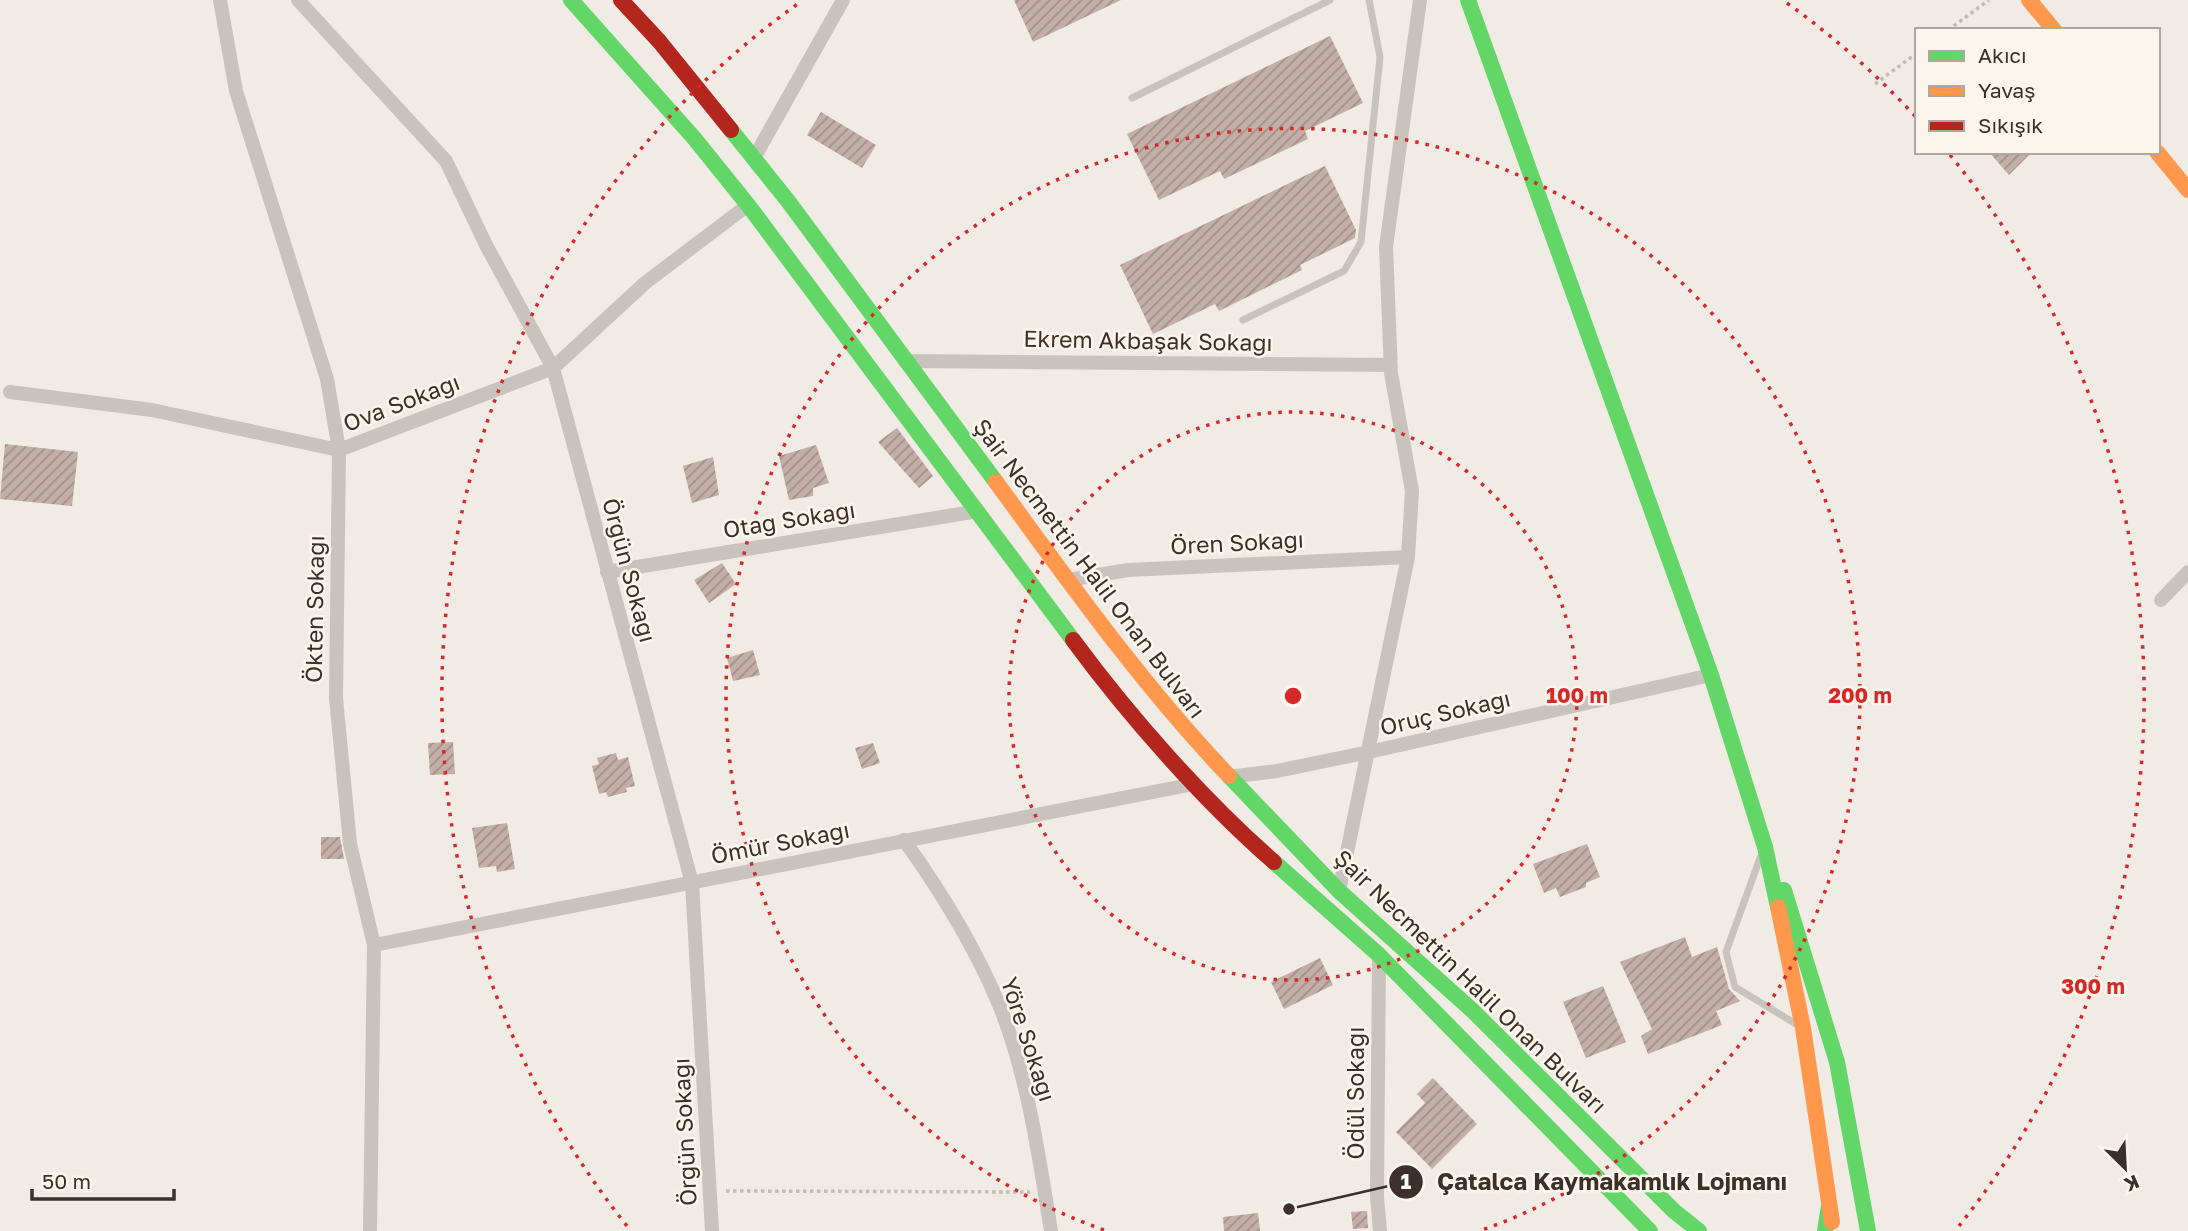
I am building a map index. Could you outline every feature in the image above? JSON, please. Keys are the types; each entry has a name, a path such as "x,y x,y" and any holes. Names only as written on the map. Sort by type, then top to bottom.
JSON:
{"main road":[{"name":"Şair Necmettin Halil Onan Bulvarı","path":"571,0 694,138 748,205 1109,689 1246,838 1379,955 1650,1231"},
{"name":"Şair Necmettin Halil Onan Bulvarı","path":"621,0 659,41 754,158 1132,667 1228,777 1339,891 1473,1011 1674,1211 1699,1231"},
{"path":"1468,0 1711,675 1765,847 1803,1028 1833,1231"},
{"path":"2029,0 2052,28"},
{"path":"2159,154 2188,190"},
{"path":"1765,847 1779,875 1837,1062 1868,1231"},
{"path":"1825,1231 1829,1206"}],"street":[{"name":"Ökten Sokağı","path":"220,0 236,91 327,379 339,450 336,698 350,845 374,945 370,1231"},
{"name":"Örgün Sokağı","path":"298,0 446,161 486,245 553,369 692,883 712,1231"},
{"path":"754,158 843,0"},
{"path":"1339,891 1408,557 1412,491 1390,365 1386,247 1420,0"},
{"name":"Ova Sokağı","path":"10,392 152,410 339,450 553,369 645,283 748,205"},
{"name":"Ekrem Akbaşak Sokağı","path":"905,361 1390,365"},
{"name":"Otağ Sokağı","path":"607,572 978,511"},
{"name":"Ören Sokağı","path":"1068,580 1128,570 1408,557"},
{"path":"2161,600 2188,572"},
{"name":"Oruç Sokağı","path":"1228,777 1277,771 1369,752 1711,675"},
{"name":"Ömür Sokağı","path":"374,945 1194,784"},
{"name":"Yöre Sokağı","path":"904,840 942,894 974,950 1001,1009 1032,1126 1051,1231"},
{"name":"Ödül Sokağı","path":"1379,955 1377,1196 1380,1231"}],"lane":[{"path":"1132,98 1330,0"},
{"path":"1243,320 1344,271 1361,242 1380,57 1369,0"},
{"path":"1765,847 1741,903 1726,952 1735,986 1803,1028"}],"path":[{"path":"1951,28 1989,0"},
{"path":"1875,84 1915,54"},
{"path":"710,1191 1044,1192"}],"building":[{"path":"1014,0 1121,0 1033,42"},
{"path":"1330,36 1363,103 1305,131 1308,139 1224,179 1220,171 1159,200 1127,134"},
{"path":"821,112 876,145 862,168 807,135"},
{"path":"1991,154 2030,154 2009,175"},
{"path":"1325,166 1356,230 1355,238 1300,265 1302,270 1219,311 1215,304 1153,334 1120,265"},
{"path":"897,428 933,476 919,488 878,442"},
{"path":"5,444 78,452 72,506 0,499"},
{"path":"816,445 829,483 813,488 813,496 789,500 779,456"},
{"path":"713,457 719,495 692,503 683,466"},
{"path":"722,563 736,584 709,603 694,580"},
{"path":"753,650 760,675 733,681 727,658"},
{"path":"453,742 455,774 430,775 428,743"},
{"path":"873,743 880,763 862,769 855,748"},
{"path":"616,753 618,760 628,757 635,786 626,788 627,792 608,797 606,792 599,794 592,766 599,764 597,758"},
{"path":"507,823 515,869 497,872 496,866 479,868 472,828"},
{"path":"321,837 340,837 344,859 321,859"},
{"path":"1587,844 1600,877 1586,883 1586,887 1560,897 1556,888 1544,893 1533,864"},
{"path":"1685,937 1692,957 1717,947 1729,989 1740,1001 1716,1011 1722,1025 1648,1054 1641,1036 1652,1029 1620,962"},
{"path":"1320,958 1333,985 1284,1009 1271,982"},
{"path":"1603,986 1626,1042 1586,1058 1563,1002"},
{"path":"1433,1078 1477,1124 1432,1169 1396,1132 1425,1103 1417,1094"},
{"path":"1367,1211 1368,1228 1353,1229 1351,1212"},
{"path":"1258,1213 1260,1231 1224,1231 1223,1217"}],"traffic: fast":[{"path":"571,0 694,138 748,205 1073,640"},
{"path":"1468,0 1711,675 1765,847 1778,907"},
{"path":"731,130 788,201 996,482"},
{"path":"1229,776 1339,891 1473,1011 1674,1211 1699,1231"},
{"path":"1274,862 1379,955 1650,1231"},
{"path":"1784,890 1837,1062 1868,1231"},
{"path":"1825,1231 1829,1206"}],"traffic: slow":[{"path":"2029,0 2052,28"},
{"path":"2159,154 2188,190"},
{"path":"996,482 1137,670 1229,776"},
{"path":"1778,907 1803,1028 1832,1222"}],"traffic: jam":[{"path":"621,0 659,41 731,130"},
{"path":"1073,640 1168,756 1221,812 1274,862"}],"place":[{"name":"Çatalca Kaymakamlık Lojmanı","path":"1289,1209"}]}
